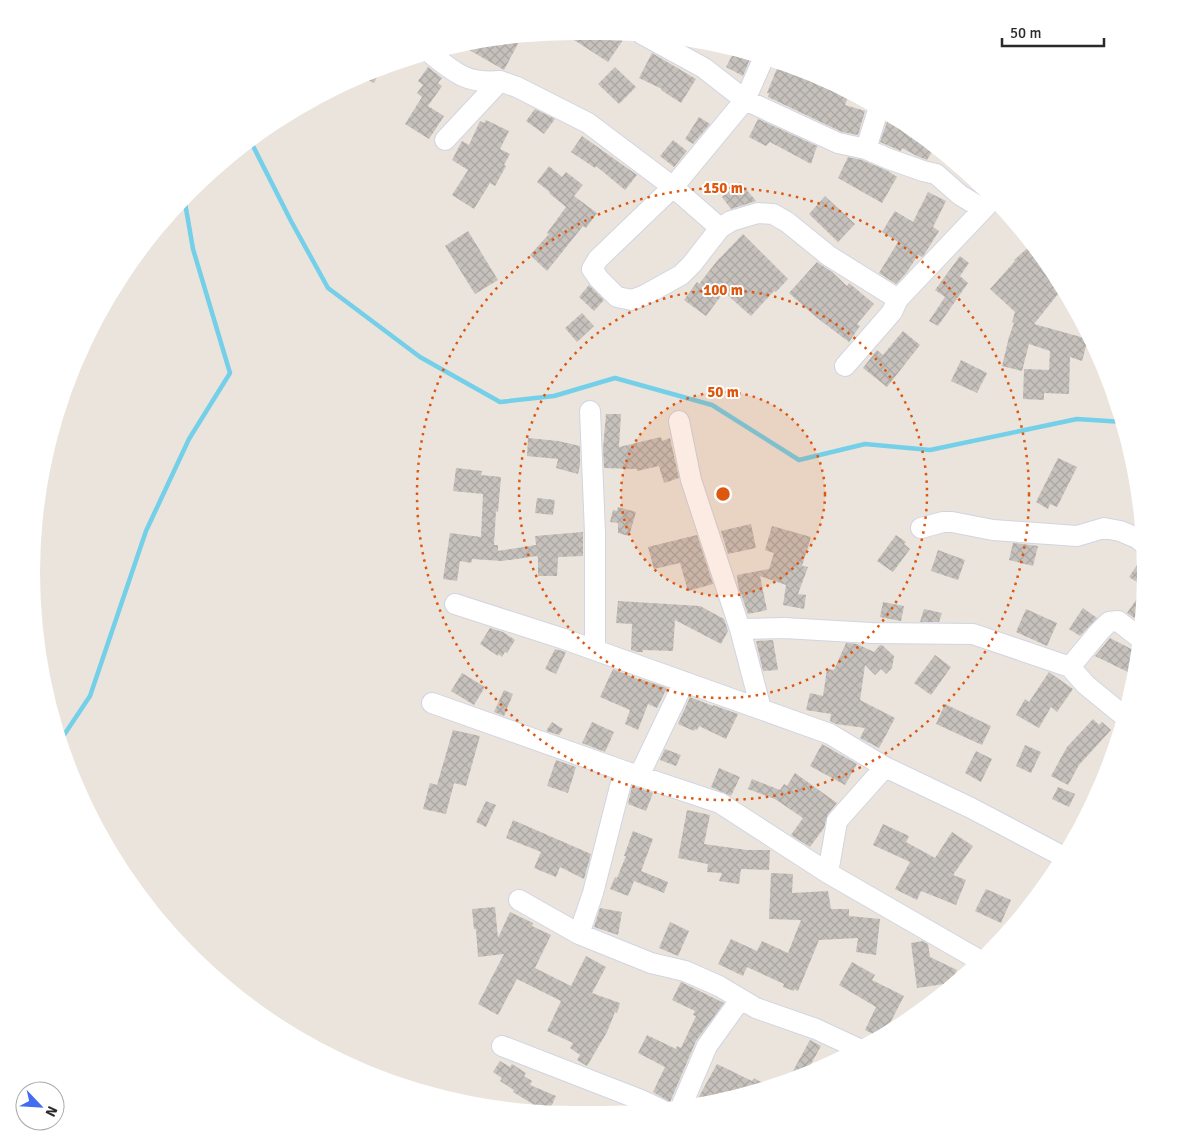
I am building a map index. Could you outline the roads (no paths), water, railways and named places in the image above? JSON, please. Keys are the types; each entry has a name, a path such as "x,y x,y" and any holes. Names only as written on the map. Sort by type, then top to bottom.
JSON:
{"street":[{"path":"659,43 704,68 745,100 838,143 866,149 889,159 936,174 960,195 988,204 898,299 892,312 845,366"},
{"path":"437,58 465,78 483,83 500,81 517,87 588,123 673,186 720,228"},
{"path":"761,64 745,100 673,186 598,259 592,269 598,280 617,297 632,300 645,295 681,275 720,228 731,221 758,213 773,214 787,222 829,256 898,299"},
{"path":"445,140 500,81"},
{"path":"866,149 877,115"},
{"path":"590,412 595,533 595,650"},
{"path":"679,421 691,480 740,629 761,709"},
{"path":"921,528 942,522 952,522 993,530 1077,536 1104,528 1120,531 1136,538"},
{"path":"455,604 595,650 830,734 885,767 971,808 1057,853"},
{"path":"1070,667 1109,622 1118,621 1133,633"},
{"path":"740,629 784,628 871,633 973,634 1070,667 1086,685 1119,712"},
{"path":"580,934 632,774 684,682"},
{"path":"432,703 720,803 828,873 974,957"},
{"path":"828,873 837,821 885,767"},
{"path":"519,900 580,934 651,963 691,974 719,986 756,1008 816,1028 851,1045"},
{"path":"684,1100 707,1046 740,1000"},
{"path":"502,1046 649,1104"}],"waterway":[{"path":"253,147 328,288 420,357 500,402 554,396 615,378 712,405 799,460 865,444 930,450 1077,419 1115,421"},
{"path":"65,734 90,696 146,531 189,439 230,373 193,249 186,207"}]}
